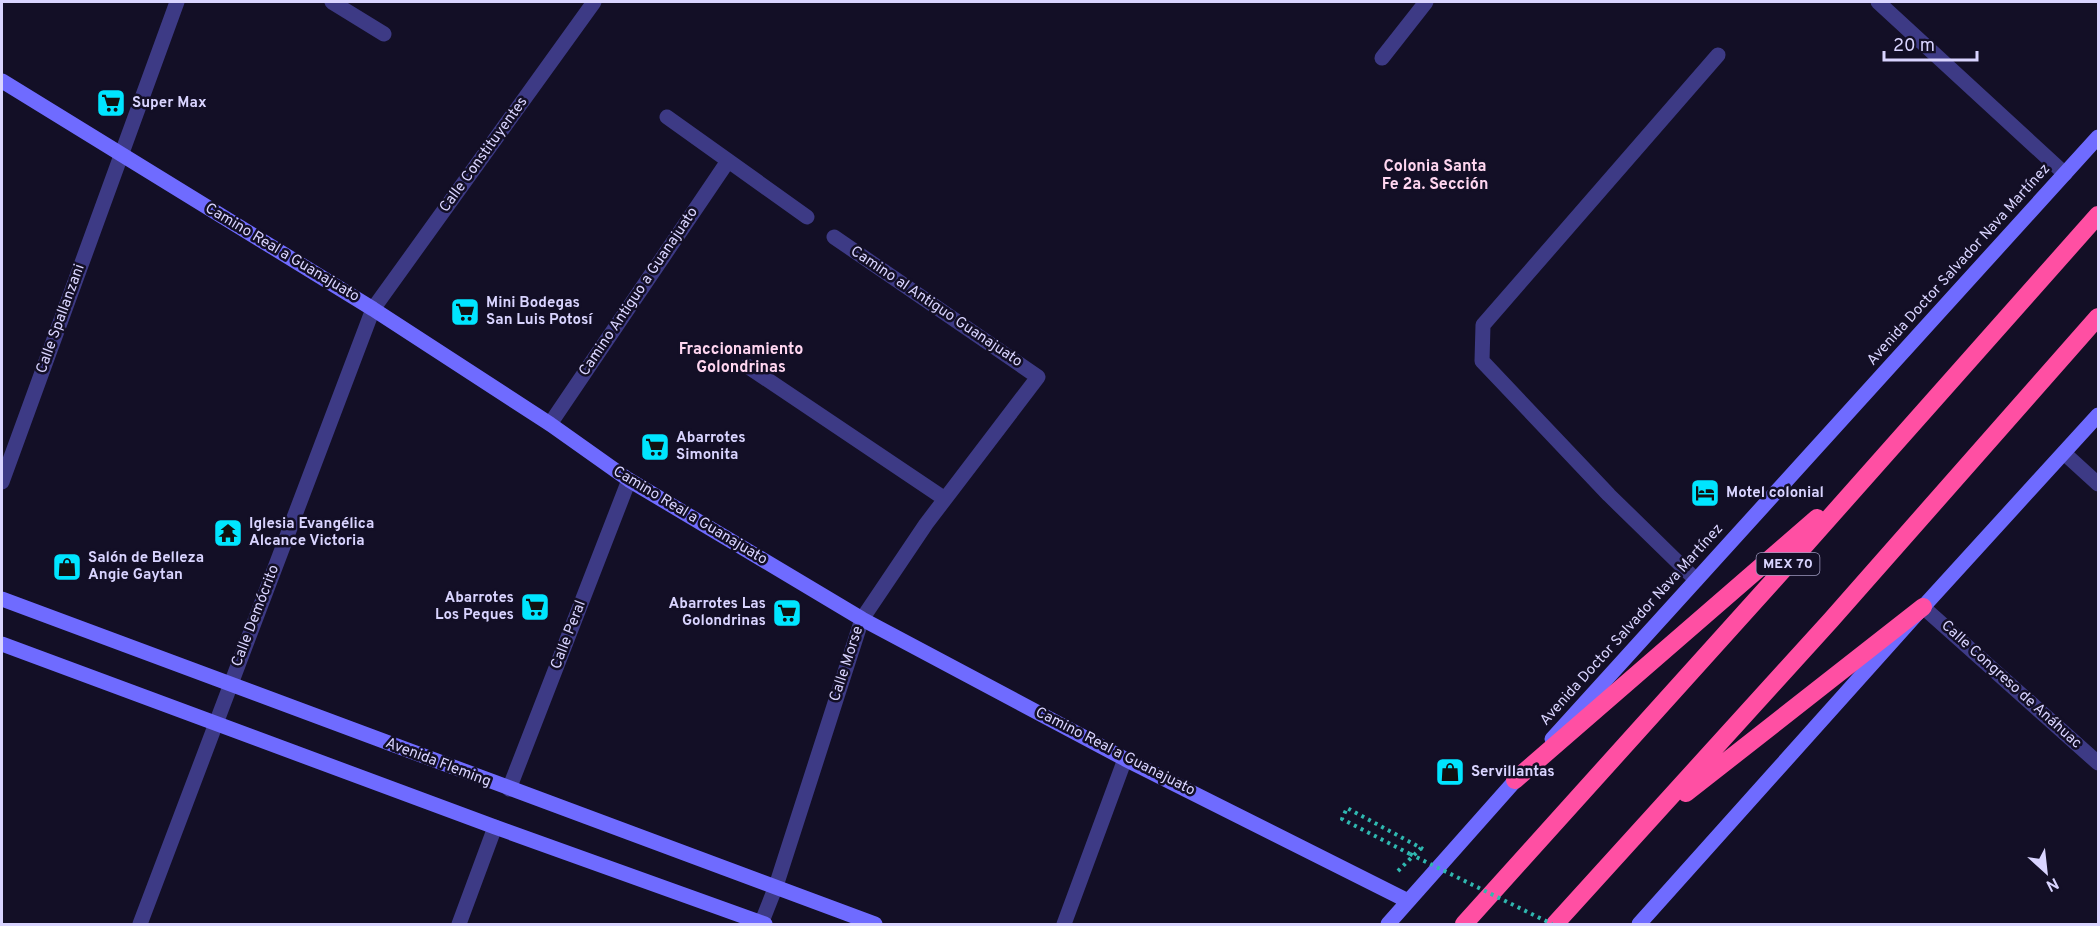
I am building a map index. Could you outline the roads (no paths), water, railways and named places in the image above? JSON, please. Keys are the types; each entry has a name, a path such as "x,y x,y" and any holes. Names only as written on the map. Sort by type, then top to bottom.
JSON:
{"highway":[{"name":"MEX 70","path":"1464,924 2098,215"},
{"path":"1553,924 1831,620 2098,316"},
{"path":"1515,780 1872,470"},
{"path":"1646,824 1923,607"}],"street":[{"name":"Calle Spallanzani","path":"2,482 177,2"},
{"path":"332,2 384,34"},
{"name":"Calle Constituyentes","path":"374,309 594,2"},
{"path":"1382,58 1426,2"},
{"path":"1878,2 2065,174"},
{"path":"1696,580 1610,495 1482,361 1483,325 1718,55"},
{"name":"Camino Real a Guanajuato","path":"2,81 374,309 550,424 629,480 862,619 1125,759 1408,901"},
{"path":"667,117 807,217"},
{"name":"Avenida Doctor Salvador Nava Martínez","path":"1388,924 1515,780 2098,137"},
{"name":"Camino Antiguo a Guanajuato","path":"550,424 728,161"},
{"name":"Camino al Antiguo Guanajuato","path":"834,237 1038,377"},
{"name":"Calle Demócrito","path":"140,924 374,309"},
{"path":"747,366 945,498"},
{"name":"Calle Morse","path":"762,924 862,619 926,524 1038,377"},
{"path":"1639,924 2098,414"},
{"path":"2064,453 2098,484"},
{"name":"Calle Peral","path":"509,789 629,480"},
{"name":"Avenida Fleming","path":"2,599 875,924"},
{"name":"Calle Congreso de Anáhuac","path":"1923,607 2098,763"},
{"path":"2,644 762,924"},
{"path":"1064,924 1125,759"},
{"path":"459,924 495,827"}],"place":[{"name":"Super Max","path":"111,103"},
{"name":"Mini Bodegas San Luis Potosí","path":"465,312"},
{"name":"Abarrotes Simonita","path":"655,447"},
{"name":"Motel colonial","path":"1705,493"},
{"name":"Iglesia Evangélica Alcance Victoria","path":"228,533"},
{"name":"Salón de Belleza Angie Gaytan","path":"67,567"},
{"name":"Abarrotes Los Peques","path":"535,607"},
{"name":"Abarrotes Las Golondrinas","path":"787,613"},
{"name":"Servillantas","path":"1450,772"}],"district":[{"name":"Colonia Santa Fe 2a. Sección","path":"1435,176"},
{"name":"Fraccionamiento Golondrinas","path":"741,359"}]}
